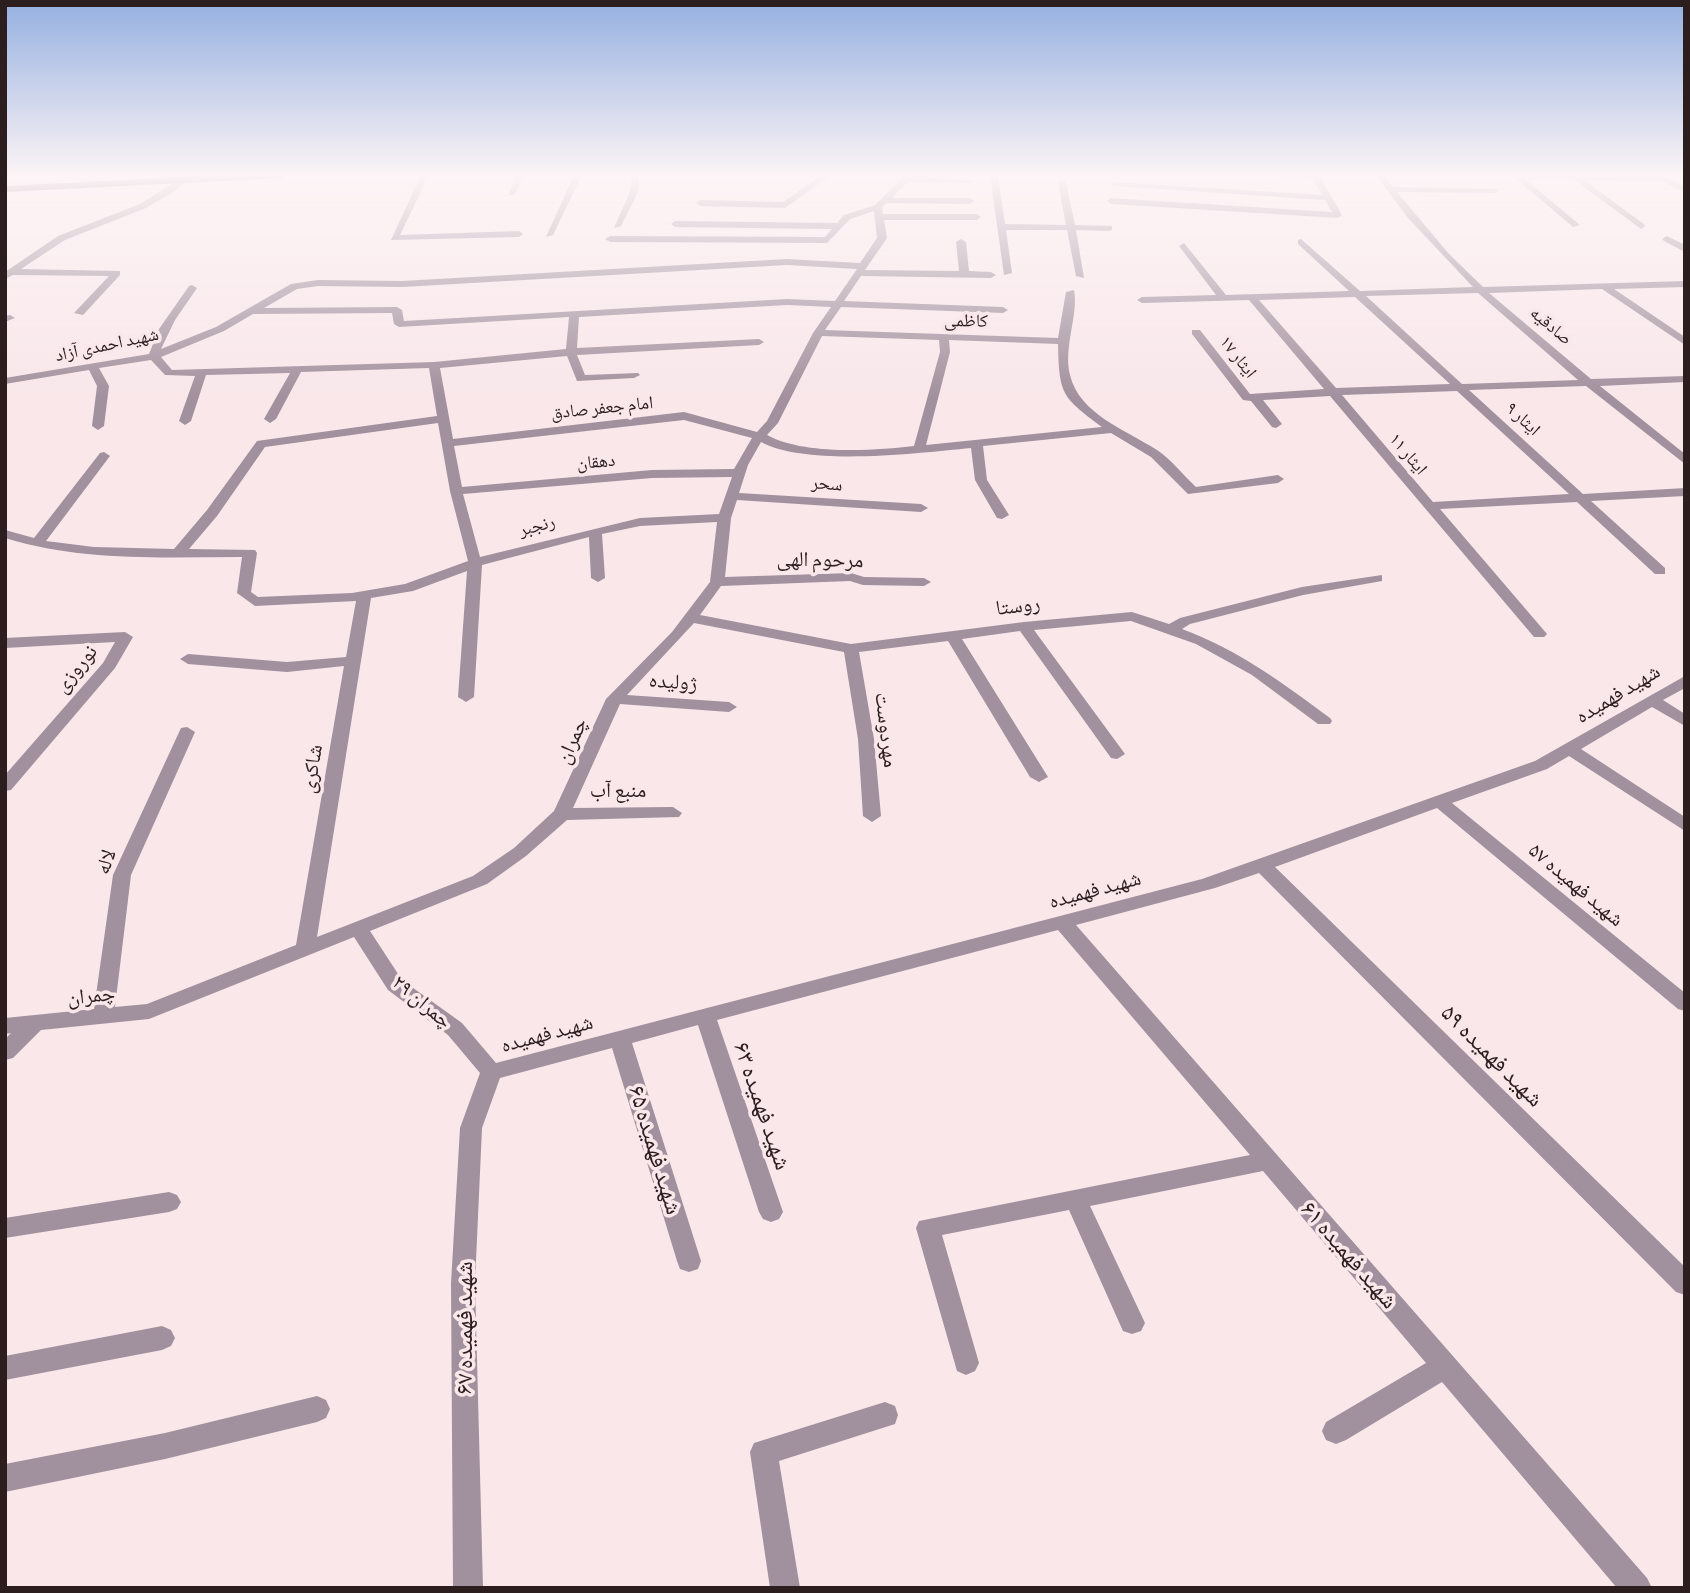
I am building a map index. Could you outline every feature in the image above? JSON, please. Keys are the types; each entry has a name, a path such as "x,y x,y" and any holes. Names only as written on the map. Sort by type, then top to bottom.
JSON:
{"street":[{"path":"8,274 46,249"},
{"name":"چمران","path":"5,1026 149,1012 480,880 520,852 562,814 614,699 692,618 717,582 724,517 739,473 760,436 772,423 818,333 874,249"},
{"path":"962,249 964,274"},
{"path":"1003,249 1007,273"},
{"path":"1076,249 1081,276"},
{"path":"1187,249 1223,298"},
{"name":"ایثار ۹","path":"1309,249 1660,571"},
{"name":"صادقیه","path":"1443,249 1480,291 1685,460"},
{"name":"شهید احمدی آزاد","path":"5,381 154,356 220,329 294,286 318,283 402,284 787,262 860,269 991,275"},
{"path":"8,274 117,273 79,313"},
{"path":"1142,300 1685,284"},
{"path":"1605,287 1685,342"},
{"path":"192,288 168,324 154,356 169,373 434,365 571,352 759,342"},
{"path":"1071,292 1063,341 1064,374 1073,400 1112,429 1155,454 1193,491 1278,479"},
{"name":"ایثار ۱۱","path":"1252,297 1539,634"},
{"path":"250,311 397,310 399,324 787,302 1003,310"},
{"path":"574,314 571,352 581,379 634,375"},
{"name":"ایثار ۱۷","path":"1196,332 1247,398 1332,392 1685,379"},
{"name":"کاظمی","path":"818,333 1063,341"},
{"path":"919,450 945,352 944,338"},
{"path":"434,365 456,491 475,563 466,697"},
{"path":"93,367 103,386 98,426"},
{"path":"270,419 296,370"},
{"path":"185,421 201,373"},
{"name":"ایثار ۱۷","path":"1254,397 1276,424"},
{"name":"امام جعفر صادق","path":"447,443 684,416 760,436 772,443 821,452 919,450 1112,429"},
{"path":"8,539 83,551 179,552 212,513 261,444 444,419"},
{"path":"977,445 981,480 1002,515"},
{"path":"37,543 104,456"},
{"name":"دهقان","path":"456,491 652,474 739,473"},
{"path":"1430,506 1685,492"},
{"name":"سحر","path":"731,496 921,508"},
{"name":"رنجبر","path":"179,552 250,553 244,593 255,602 364,595 408,588 475,563 594,531 640,522 724,517"},
{"path":"594,531 598,578"},
{"name":"مرحوم الهی","path":"717,582 851,578 863,582 924,582"},
{"path":"1170,630 1185,621 1302,591 1377,579"},
{"name":"شاکری","path":"305,950 364,595"},
{"name":"روستا","path":"692,618 851,649 1024,626 1132,616 1201,641 1258,671 1324,721"},
{"path":"1024,626 1117,754"},
{"path":"953,636 1039,777"},
{"name":"نوروزی","path":"5,643 125,637 110,665 5,786"},
{"name":"مهردوست","path":"851,649 866,739 872,816"},
{"path":"188,659 287,667 353,661"},
{"name":"شهید فهمیده","path":"491,1072 1208,884 1541,765 1685,681"},
{"name":"ژولیده","path":"614,699 729,707"},
{"path":"1652,701 1685,721"},
{"name":"لاله","path":"103,1016 122,875 187,732"},
{"path":"1570,749 1685,825"},
{"name":"شهید فهمیده ۵۷","path":"1439,801 1685,1004"},
{"name":"منبع آب","path":"562,814 673,813"},
{"name":"شهید فهمیده ۵۹","path":"1261,864 1685,1284"},
{"name":"شهید فهمیده ۶۱","path":"1062,922 1637,1588"},
{"name":"چمران ۲۹","path":"359,929 395,985 455,1029 491,1072"},
{"name":"شهید فهمیده ۶۳","path":"705,1016 771,1212"},
{"path":"5,1052 35,1023"},
{"name":"شهید فهمیده ۶۵","path":"620,1038 689,1261"},
{"name":"شهید فهمیده ۶۷","path":"468,1588 463,1283 471,1128 491,1072"},
{"path":"966,1363 928,1228 1268,1161"},
{"path":"1076,1200 1132,1323"},
{"path":"5,1228 169,1202"},
{"path":"5,1368 162,1338"},
{"path":"1336,1432 1445,1366"},
{"path":"5,1478 165,1446 317,1409"},
{"path":"785,1588 764,1452 885,1415"}]}
